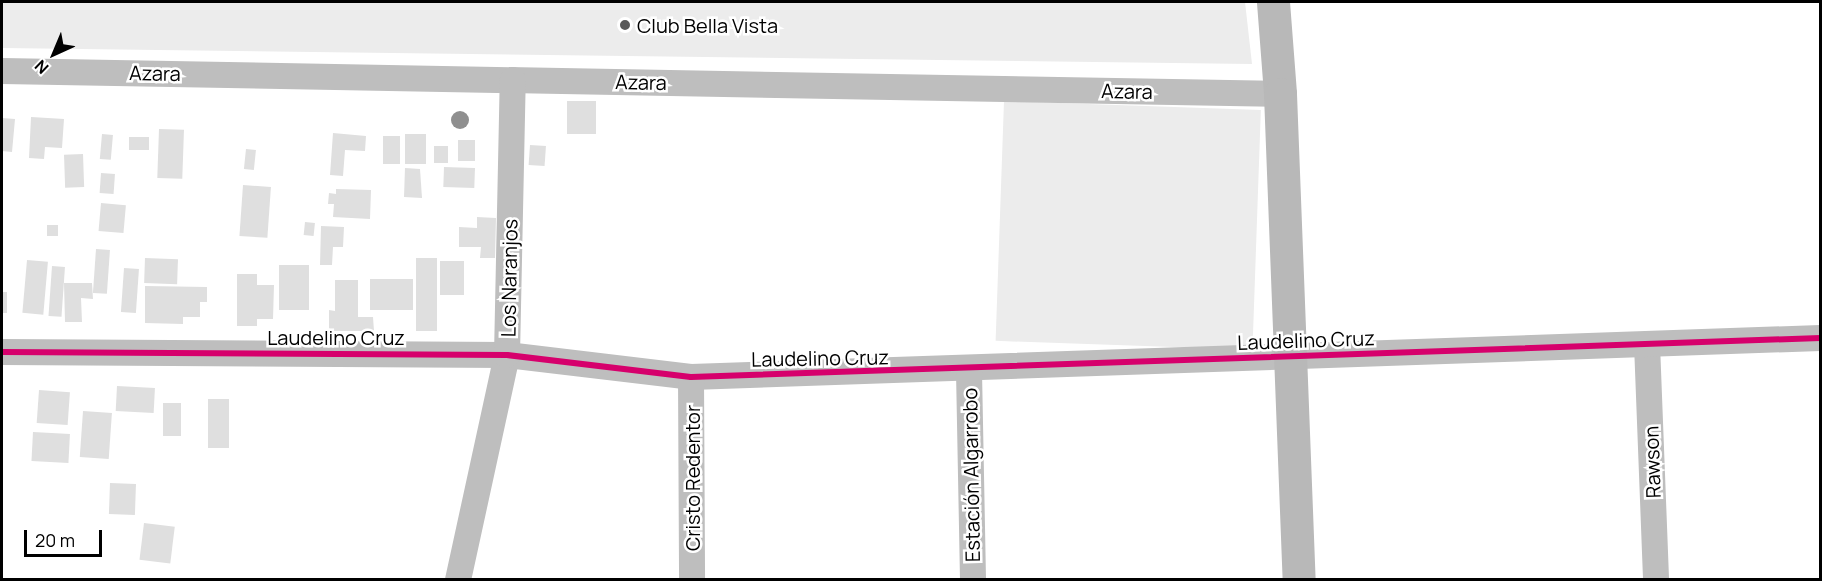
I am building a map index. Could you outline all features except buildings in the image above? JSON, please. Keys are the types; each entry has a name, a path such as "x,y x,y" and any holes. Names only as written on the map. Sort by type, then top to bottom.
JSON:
{"main road":[{"path":"1273,2 1280,94 1299,579"}],"street":[{"name":"Azara","path":"2,71 1280,94"},
{"name":"Los Naranjos","path":"458,579 507,355 513,80"},
{"name":"Laudelino Cruz","path":"2,358 507,355 691,377 969,371 1821,338"},
{"name":"Rawson","path":"1647,344 1656,579"},
{"name":"Estación Algarrobo","path":"969,371 973,579"},
{"name":"Cristo Redentor","path":"691,377 692,579"}],"shaded area":[{"name":"Club Bella Vista","path":"2,2 1245,2 1252,64 2,48"},
{"path":"1004,101 1261,110 1252,350 996,341"}],"cycle path":[{"path":"2,352 507,355 691,377 1820,338"}],"place":[{"name":"Club Bella Vista","path":"625,25"}]}
